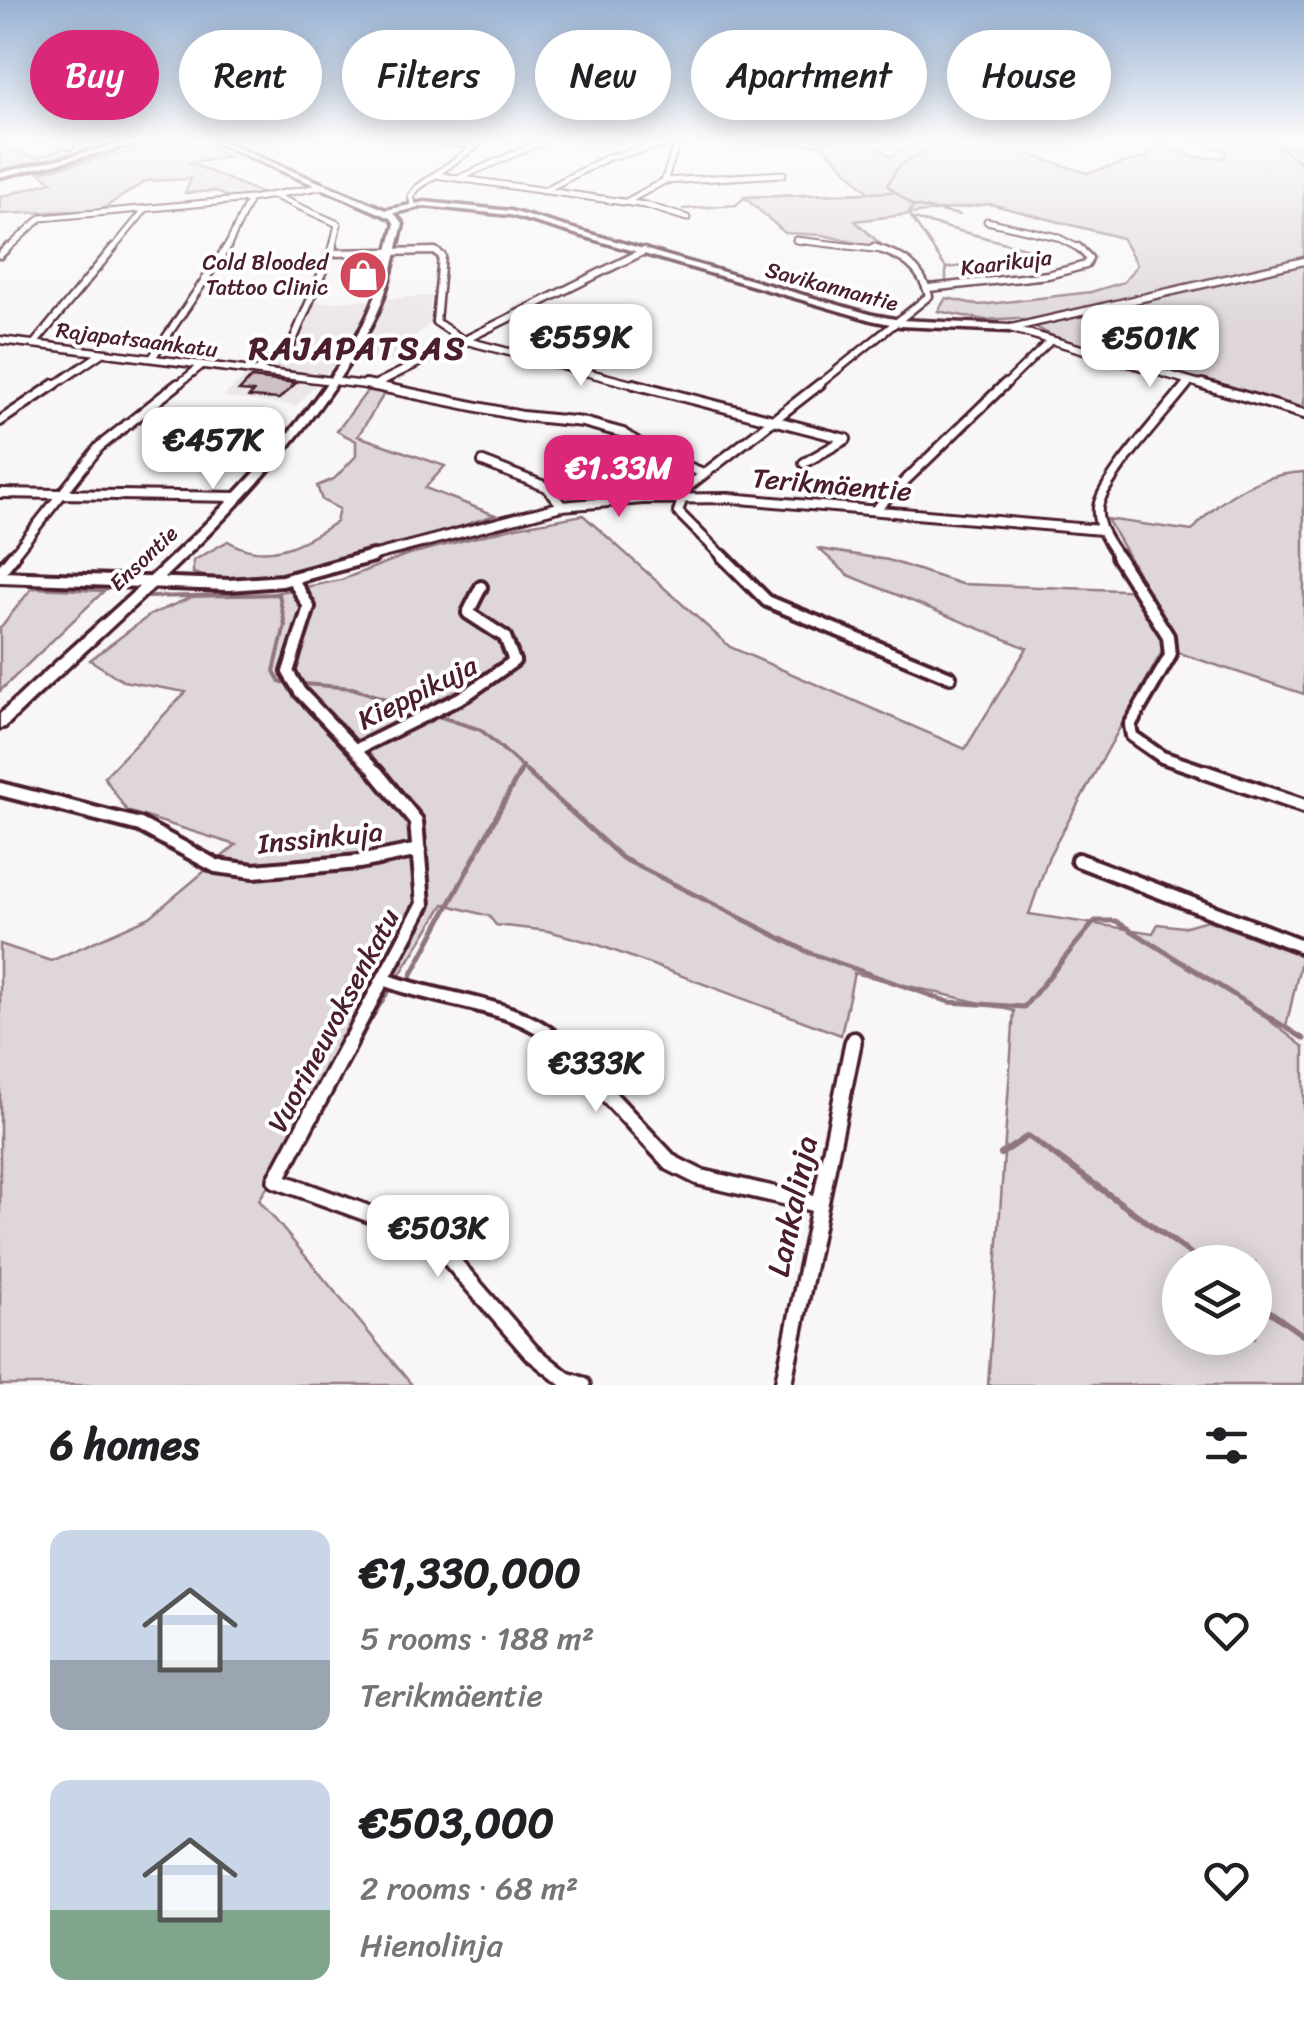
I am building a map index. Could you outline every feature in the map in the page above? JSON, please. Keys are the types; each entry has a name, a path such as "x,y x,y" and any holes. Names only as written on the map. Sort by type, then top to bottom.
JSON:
{"street":[{"path":"0,255 41,218 196,205"},
{"path":"152,358 234,234 247,205"},
{"path":"257,371 292,344 340,230 338,224 294,205"},
{"path":"370,205 388,212 411,205"},
{"name":"Savikannantie","path":"421,205 511,212 900,323 1010,328 1304,260"},
{"path":"636,205 687,218"},
{"path":"34,344 144,210"},
{"name":"Ensontie","path":"0,723 92,630 237,497 330,380 373,313 399,224 388,212"},
{"name":"Kaarikuja","path":"928,288 1076,271 1089,258 1084,250 1065,242 987,221"},
{"path":"796,240 843,242 899,256 911,263 928,288 923,304 702,473 680,498 678,512 767,601 950,676"},
{"path":"331,253 435,251 442,256 436,322 463,340 846,439 804,463"},
{"path":"374,384 644,251"},
{"path":"1010,328 1304,414"},
{"name":"Rajapatsaankatu","path":"1,341 374,384 522,416 606,427 702,473"},
{"path":"876,509 1049,342"},
{"path":"0,422 102,352"},
{"path":"0,574 61,494 120,428 202,365"},
{"path":"1189,382 1115,475 1098,506 1101,530 1168,636 1170,656 1130,726 1132,736 1162,757 1304,806"},
{"path":"483,462 547,486 562,506"},
{"path":"0,493 237,497"},
{"name":"Terikmäentie","path":"0,574 228,585 292,578 562,506 680,498 876,509 1101,530"},
{"name":"Vuorineuvoksenkatu","path":"292,578 309,607 288,672 300,692 416,822 423,904 386,980 276,1180 430,1236 531,1352 566,1380 582,1385"},
{"name":"Kieppikuja","path":"355,750 466,695 514,660 512,645 502,633 468,613 481,586"},
{"name":"Inssinkuja","path":"0,789 140,826 216,866 254,871 359,862 419,850"},
{"path":"1078,860 1304,947"},
{"path":"386,980 426,996 486,1007 530,1022 556,1040 671,1164 699,1177 820,1205"},
{"name":"Lankalinja","path":"783,1385 854,1039"}],"shaded area":[{"path":"0,205 109,205 101,210 0,214"},
{"path":"753,205 985,205 855,221 887,250 823,235 785,233"},
{"path":"992,205 1304,205 1304,409 1058,339 1019,318 985,320 938,311 946,298 980,305 1091,292 1124,282 1137,265 1122,238"},
{"path":"431,296 429,324 404,346 441,348 411,363 340,358 296,406 223,397 253,369 265,370 297,341 312,303"},
{"path":"368,390 386,391 358,436 445,466 425,488 495,515 386,552 303,574 226,580 193,573 193,561 228,541 256,551 284,549 336,522 339,509 322,500 317,486 334,479 356,456 356,441 337,431"},
{"path":"1304,472 1304,694 1164,648 1049,856 1029,914 1153,933 1158,924 1183,927 1207,920 1302,956 1286,1027 1256,1010 1304,1047 1304,1385 988,1385 1014,1011 854,973 841,1035 596,944 548,931 496,925 489,916 444,904 259,1200 412,1385 0,1385 0,944 51,961 150,917 236,845 127,811 104,777 186,692 123,681 90,660 150,615 194,596 265,595 341,580 406,555 516,527 583,515 730,647 965,749 1027,648 848,575 819,549 888,560 961,584 1148,591 1107,519 1192,531 1228,498 1271,477"},
{"path":"32,588 104,591 0,691 0,628"}],"building":[{"path":"251,378 296,383 279,399 249,397 253,392 239,391"}],"waterway":[{"path":"683,209 736,205"},
{"path":"913,206 960,215"},
{"path":"913,206 909,214 946,268"},
{"path":"914,219 1036,251 1033,258 946,268"},
{"path":"946,268 946,283"},
{"path":"147,597 279,594 285,625 274,671 280,682 352,688 481,730 522,767"},
{"path":"520,772 522,767"},
{"path":"522,767 530,774"},
{"path":"411,976 520,772"},
{"path":"527,772 622,858 810,953 949,1002 1024,1007 1095,921 1116,921 1304,1039"},
{"path":"1001,1154 1028,1136 1179,1245"},
{"path":"1272,1313 1304,1336"}],"place":[{"name":"Cold Blooded Tattoo Clinic","path":"363,275"}],"district":[{"name":"RAJAPATSAS","path":"358,348"}]}
